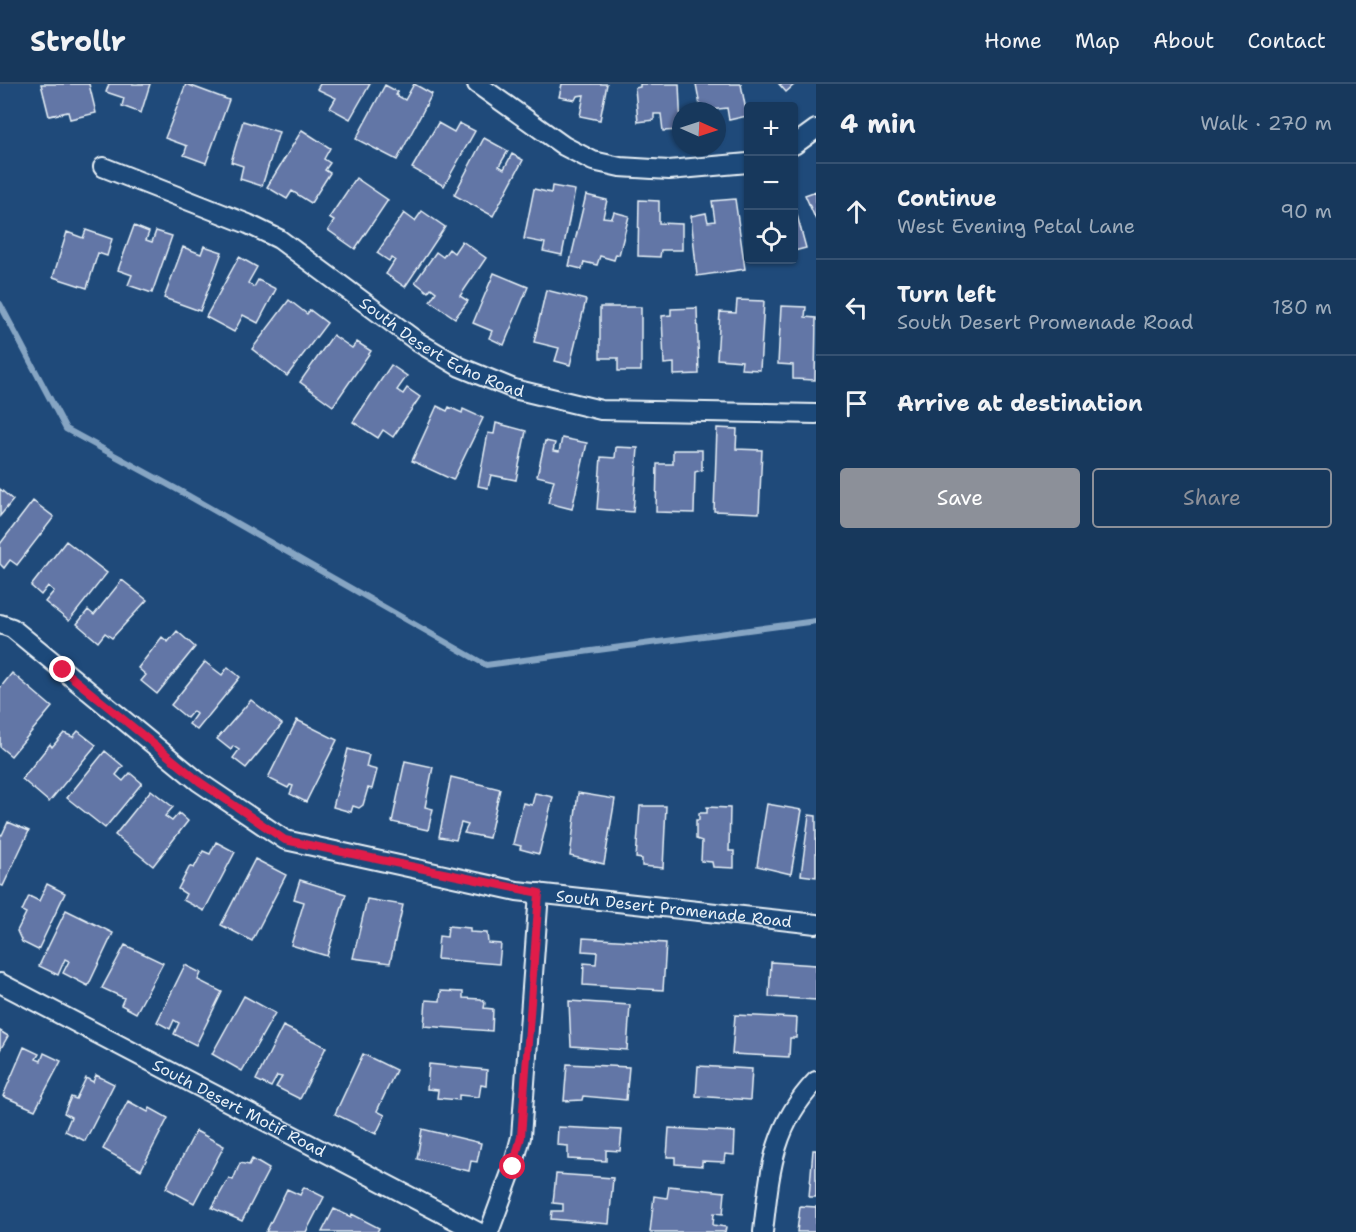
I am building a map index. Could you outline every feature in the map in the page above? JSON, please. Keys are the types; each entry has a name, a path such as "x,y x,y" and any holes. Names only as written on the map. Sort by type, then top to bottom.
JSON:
{"street":[{"path":"477,84 564,146 593,160 620,167 669,170 744,163"},
{"path":"798,142 816,129"},
{"name":"South Desert Echo Road","path":"103,167 248,224 279,239 418,342 460,367 522,392 601,410 816,414"},
{"name":"South Desert Promenade Road","path":"0,624 12,628 200,782 285,840 539,893 816,924"},
{"path":"489,1232 513,1167 521,1137 539,893"},
{"name":"South Desert Motif Road","path":"0,983 478,1232"},
{"path":"763,1232 772,1155 784,1124 800,1098 816,1081"}],"building":[{"path":"41,84 89,84 96,113 70,119 68,112 49,116"},
{"path":"109,84 150,84 141,113 122,106 124,98 106,92"},
{"path":"186,84 229,100 206,163 184,155 187,146 165,138"},
{"path":"320,84 370,84 350,119 330,108 336,98 317,89"},
{"path":"414,84 432,94 397,160 356,139 385,85 398,92 396,95 405,100"},
{"path":"562,84 607,84 600,120 580,116 584,95 577,96 575,100 559,97"},
{"path":"640,84 679,84 680,102 672,102 672,130 663,131 661,114 654,114 654,120 638,122 635,88 640,87"},
{"path":"696,84 741,84 744,117 729,120 726,102 699,102"},
{"path":"779,84 795,84 786,92"},
{"path":"243,121 279,132 262,186 240,179 243,166 231,162"},
{"path":"438,123 454,132 459,123 475,131 444,186 412,168"},
{"path":"302,130 330,148 324,159 330,163 325,170 330,173 311,203 292,191 287,199 267,187"},
{"path":"484,138 508,151 499,166 504,169 512,154 523,160 493,216 454,195"},
{"path":"356,178 388,200 355,249 328,230 334,221 329,218"},
{"path":"552,186 575,190 562,255 543,251 545,243 524,239 534,189 551,193"},
{"path":"816,191 816,220 805,195"},
{"path":"586,195 607,200 603,217 612,218 614,212 629,216 619,255 616,254 614,260 600,256 597,265 584,262 582,269 569,266"},
{"path":"735,199 745,269 697,276 691,216 706,213 708,222 715,221 712,201"},
{"path":"639,200 659,201 659,223 682,224 682,250 661,250 660,257 638,256"},
{"path":"422,211 445,227 405,287 386,274 395,260 391,258 389,261 377,253 404,213 415,221"},
{"path":"798,219 806,248 798,250"},
{"path":"134,226 149,232 146,240 152,242 156,231 172,236 152,293 128,285 132,275 118,270"},
{"path":"86,230 112,239 107,256 98,253 87,288 53,277 67,232 83,238"},
{"path":"462,241 486,258 460,296 468,301 455,318 430,301 436,292 431,288 428,292 415,282 436,252 443,257 449,249 454,253"},
{"path":"204,246 222,252 200,311 164,298 183,247 201,254"},
{"path":"239,257 257,267 248,283 254,287 258,280 276,289 258,323 243,315 234,332 206,317"},
{"path":"494,273 528,287 504,345 489,338 492,331 473,323"},
{"path":"546,290 586,300 570,365 555,361 559,348 534,342"},
{"path":"289,300 307,314 310,310 327,323 287,376 252,349"},
{"path":"737,300 764,301 760,370 741,369 742,361 717,359 720,312 736,313"},
{"path":"781,306 806,307 805,317 816,318 815,380 793,379 793,365 778,364"},
{"path":"600,307 641,307 641,371 618,371 618,358 600,358"},
{"path":"697,308 699,374 674,375 674,363 664,364 662,316 671,315 671,309"},
{"path":"333,335 352,348 357,342 371,351 333,406 300,382"},
{"path":"391,365 407,376 397,390 403,394 407,388 420,397 393,437 383,430 378,438 353,422"},
{"path":"437,406 447,411 449,407 462,413 463,409 483,418 453,480 412,461"},
{"path":"496,423 526,431 516,480 491,475 488,488 478,486 488,433 494,434"},
{"path":"717,428 737,429 736,449 762,450 759,513 714,511"},
{"path":"562,438 587,443 572,509 548,503 554,480 537,476 545,441 555,443 553,451 559,452"},
{"path":"616,447 638,448 633,512 597,509 601,457 615,458"},
{"path":"673,450 702,450 702,470 695,472 694,513 656,512 657,464 673,464"},
{"path":"0,489 13,500 0,516"},
{"path":"33,501 54,517 17,565 10,560 4,568 0,564 0,544"},
{"path":"66,541 107,573 69,621 45,602 54,591 48,586 41,595 31,586"},
{"path":"122,580 147,600 112,638 105,633 98,642 77,624 88,610 94,615"},
{"path":"177,631 195,647 157,694 141,681 146,675 138,668 162,637 168,642"},
{"path":"205,662 222,675 228,667 240,677 197,730 189,724 196,714 193,711 187,718 171,705"},
{"path":"12,673 52,707 11,756 0,747 0,688"},
{"path":"251,700 282,724 246,768 233,758 239,750 233,746 231,750 217,739"},
{"path":"297,720 337,740 306,802 290,794 293,786 290,785 288,788 268,778"},
{"path":"78,731 96,745 49,802 22,779 50,744 52,747 64,733 73,737"},
{"path":"348,749 369,755 366,767 377,770 372,789 368,788 363,805 359,808 353,806 351,812 333,807"},
{"path":"105,751 123,766 116,775 123,781 130,773 142,783 105,828 67,798"},
{"path":"405,761 433,767 425,807 433,809 428,830 392,822"},
{"path":"451,777 500,789 489,838 464,833 468,825 461,823 456,840 439,837"},
{"path":"151,790 173,807 165,816 172,821 179,813 188,821 153,866 115,835"},
{"path":"535,793 553,797 539,854 520,849 521,846 513,844 523,803 532,805"},
{"path":"578,793 615,799 604,864 570,856"},
{"path":"767,804 802,810 791,874 757,866"},
{"path":"640,806 666,806 663,868 642,866 642,859 636,858"},
{"path":"707,807 730,808 729,851 734,851 734,868 713,867 712,862 701,861 702,841 696,839 696,820 699,820 699,813 707,813"},
{"path":"809,815 816,816 816,877 801,875"},
{"path":"8,822 29,831 3,886 0,885 0,834 2,835"},
{"path":"216,842 235,852 204,911 183,900 186,894 178,889 190,866 194,868 203,851 210,854"},
{"path":"255,859 286,875 252,941 221,925"},
{"path":"300,880 346,894 327,956 291,945 304,902 294,899"},
{"path":"47,884 65,893 38,950 22,942 17,931 26,913 22,911 29,896 39,901"},
{"path":"367,899 403,905 390,963 353,958"},
{"path":"66,910 113,933 88,986 63,973 69,961 65,959 58,975 39,966"},
{"path":"448,926 470,928 470,932 487,933 488,943 501,944 499,964 437,959 439,936 447,937"},
{"path":"583,938 666,943 663,990 583,985 584,963 596,964 597,952 582,951"},
{"path":"125,945 163,963 136,1013 121,1005 124,998 102,988"},
{"path":"771,962 816,965 816,1000 769,997"},
{"path":"185,965 201,973 198,980 222,992 196,1045 174,1034 179,1023 174,1020 170,1029 157,1022"},
{"path":"441,991 463,992 463,998 481,999 485,1003 484,1008 493,1009 492,1031 424,1026 426,1000 440,1001"},
{"path":"244,996 275,1013 242,1071 212,1054"},
{"path":"569,1001 630,1005 627,1050 571,1046"},
{"path":"735,1015 797,1018 796,1038 790,1038 789,1057 732,1054"},
{"path":"283,1026 326,1047 300,1099 276,1087 282,1077 277,1076 271,1087 256,1080"},
{"path":"0,1031 8,1036 0,1050"},
{"path":"24,1047 39,1054 36,1059 41,1061 44,1053 61,1061 35,1110 3,1096"},
{"path":"363,1054 396,1070 377,1111 385,1115 376,1134 335,1114"},
{"path":"429,1064 487,1070 486,1086 481,1085 479,1097 459,1095 459,1100 437,1098 438,1090 427,1089"},
{"path":"567,1064 629,1067 626,1100 583,1096 582,1100 564,1101"},
{"path":"698,1066 752,1069 750,1100 696,1096"},
{"path":"96,1075 114,1084 85,1141 65,1131 71,1117 64,1113 71,1097 76,1099 86,1078 93,1082"},
{"path":"128,1101 148,1112 150,1108 168,1118 141,1170 103,1149"},
{"path":"558,1127 622,1130 620,1151 606,1150 606,1161 568,1159 568,1146 557,1145"},
{"path":"669,1128 735,1132 734,1155 725,1154 724,1162 702,1161 702,1166 675,1164 675,1157 667,1157"},
{"path":"422,1129 481,1143 477,1162 471,1161 469,1171 417,1159"},
{"path":"196,1131 224,1146 194,1203 166,1188"},
{"path":"813,1150 816,1150 816,1197 809,1197"},
{"path":"252,1159 269,1169 242,1221 212,1208 229,1178 233,1180 240,1163 249,1165"},
{"path":"556,1174 613,1178 609,1224 551,1219 552,1211 563,1211 563,1204 553,1203"},
{"path":"669,1186 725,1192 723,1214 714,1213 713,1225 726,1227 725,1232 650,1232 654,1196 667,1198"},
{"path":"304,1187 324,1197 306,1232 266,1232 287,1189 300,1195"},
{"path":"800,1206 816,1207 816,1232 797,1232"},
{"path":"334,1209 351,1217 352,1214 379,1228 377,1232 322,1232"}],"waterway":[{"path":"0,304 66,429 486,665 816,621"}],"route":[{"path":"63,670 200,782 285,840 517,891 539,893 521,1137 513,1167"}]}
